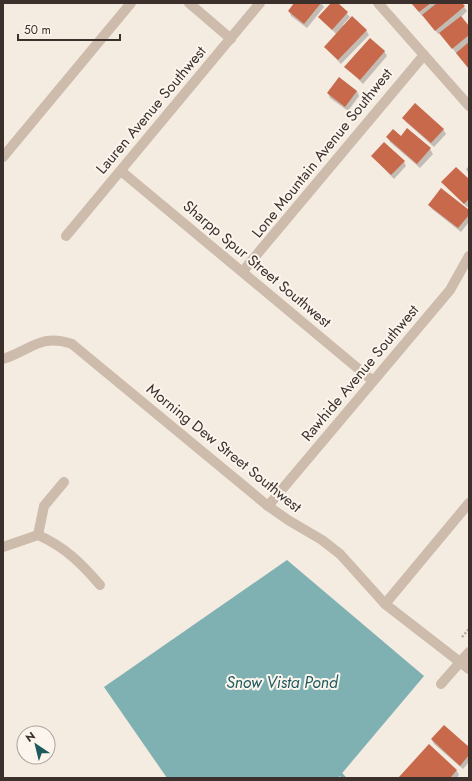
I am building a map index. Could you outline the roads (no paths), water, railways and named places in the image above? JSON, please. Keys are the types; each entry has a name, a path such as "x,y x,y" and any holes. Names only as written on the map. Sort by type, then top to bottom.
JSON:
{"street":[{"path":"3,157 131,3"},
{"path":"189,3 230,39"},
{"name":"Lauren Avenue Southwest","path":"66,236 260,3"},
{"path":"378,3 469,106"},
{"name":"Lone Mountain Avenue Southwest","path":"243,271 424,55"},
{"name":"Sharpp Spur Street Southwest","path":"121,171 243,271 373,381"},
{"name":"Rawhide Avenue Southwest","path":"268,506 450,290 469,256"},
{"name":"Morning Dew Street Southwest","path":"3,359 17,354 41,341 60,340 72,344 268,506 322,540 340,554 385,604 469,669"},
{"path":"38,536 44,506 64,482"},
{"path":"385,604 469,503"},
{"path":"3,547 38,536 56,543 68,552 100,585"},
{"path":"441,684 469,652"}],"water":[{"name":"Snow Vista Pond","path":"287,560 424,676 338,778 167,778 104,687"}],"waterway":[{"path":"338,771 344,778"}]}
